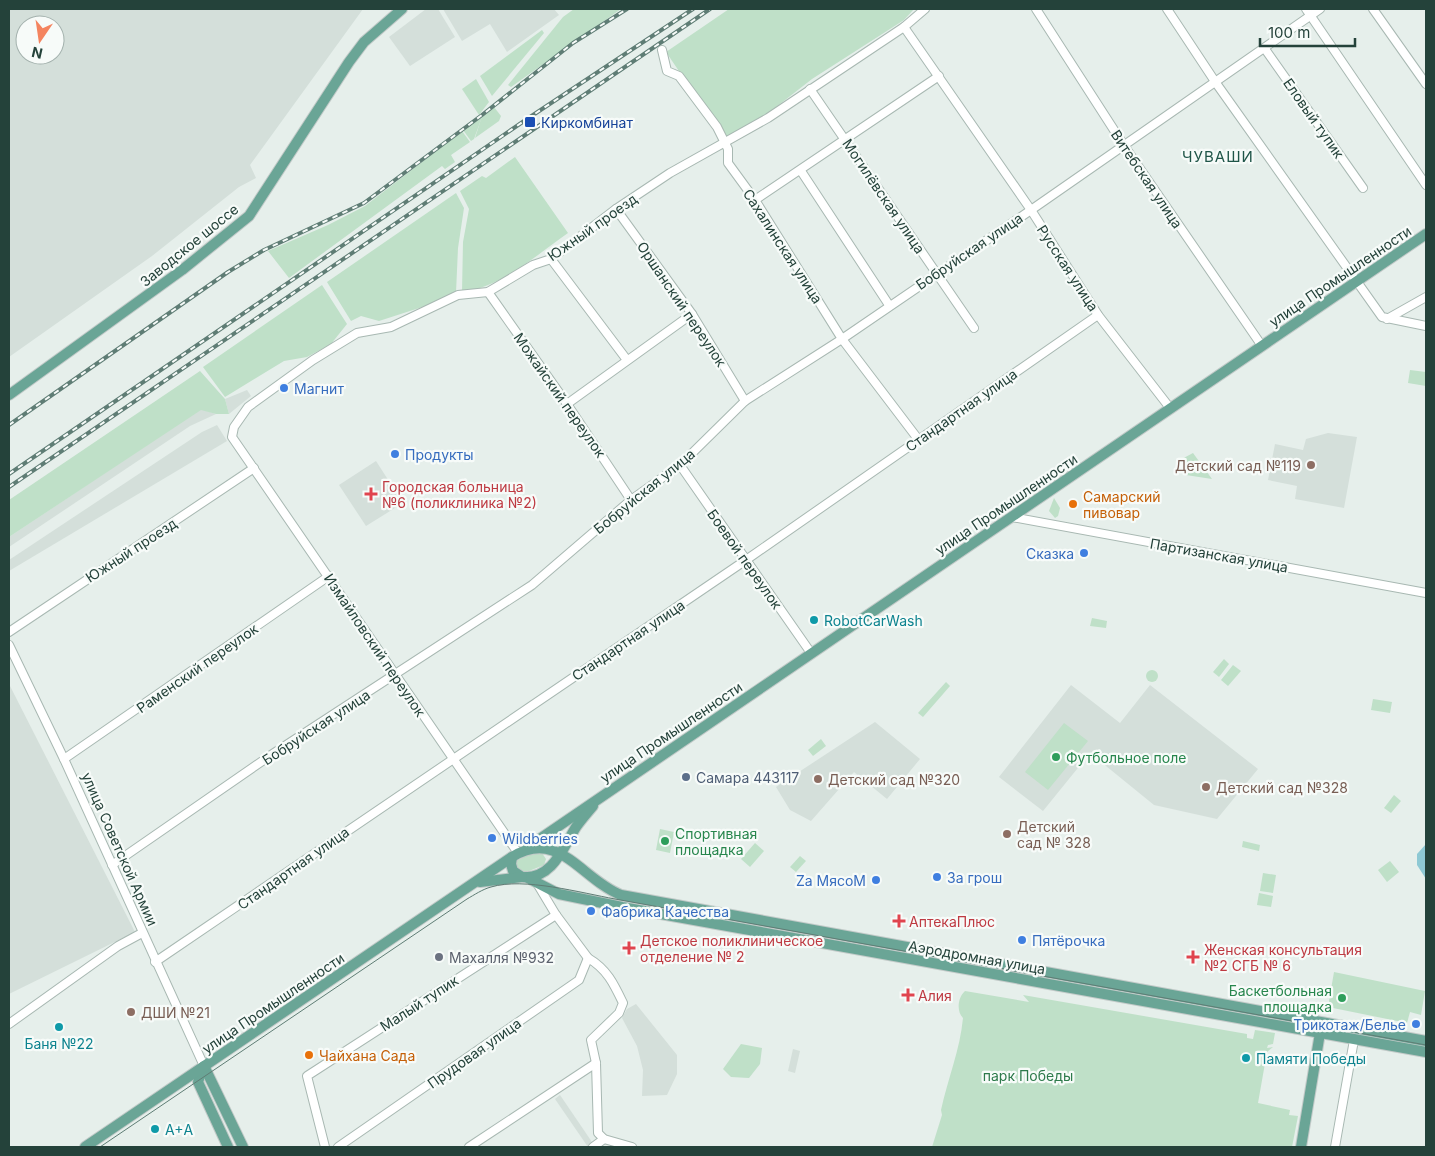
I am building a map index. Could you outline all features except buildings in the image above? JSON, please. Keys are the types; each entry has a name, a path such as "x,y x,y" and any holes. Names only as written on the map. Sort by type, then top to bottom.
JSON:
{"main road":[{"name":"Заводское шоссе","path":"9,395 174,276 249,216 346,66 364,42 402,9"},
{"name":"улица Промышленности","path":"84,1147 477,883 1426,234"},
{"name":"улица Промышленности","path":"477,883 524,877 547,869 561,854 576,828 601,797"},
{"path":"524,877 513,871 511,864 522,851 548,848 561,854"},
{"path":"522,851 546,849 550,860 547,869"},
{"name":"Аэродромная улица","path":"561,854 599,884 621,895 1426,1041"},
{"name":"Аэродромная улица","path":"524,877 559,894 622,907 1426,1052"},
{"path":"1301,1147 1320,1034"},
{"path":"204,1066 198,1082 228,1147"},
{"name":"улица Советской Армии","path":"204,1066 243,1147"},
{"path":"179,1082 202,1088"}],"street":[{"name":"Южный проезд","path":"232,437 234,427 248,407 313,360 357,333 391,328 458,296 488,292 533,266 551,259 616,209 670,173 768,118 904,26 925,9"},
{"name":"Витебская улица","path":"1036,9 1123,144 1262,346"},
{"path":"1168,9 1216,83 1382,317 1426,326"},
{"name":"Бобруйская улица","path":"112,865 272,755 532,586 631,500 680,465 745,401 842,339 889,305 1031,210 1123,144 1216,83 1265,49 1308,12 1320,9"},
{"path":"1373,9 1426,84"},
{"path":"1308,12 1426,185"},
{"name":"Русская улица","path":"904,26 1031,210 1098,315 1170,408"},
{"name":"Еловый тупик","path":"1265,49 1363,188"},
{"name":"Сахалинская улица","path":"662,50 667,70 679,76 717,127 728,149 728,163 755,200 842,339 918,439"},
{"path":"755,200 801,171 939,76"},
{"name":"Могилёвская улица","path":"810,89 974,328"},
{"path":"801,171 889,305"},
{"name":"Оршанский переулок","path":"616,209 692,314 745,401"},
{"path":"551,259 627,360"},
{"name":"Можайский переулок","path":"488,292 567,404 631,500"},
{"path":"1386,319 1426,297"},
{"path":"567,404 692,314"},
{"name":"Стандартная улица","path":"155,962 746,560 1098,315"},
{"name":"Измайловский переулок","path":"232,437 329,576 451,759 522,851"},
{"name":"Боевой переулок","path":"680,465 811,653"},
{"name":"Южный проезд","path":"9,632 254,468"},
{"name":"Партизанская улица","path":"1012,517 1426,593"},
{"name":"Раменский переулок","path":"64,759 329,576"},
{"name":"улица Советской Армии","path":"9,645 64,759 204,1066"},
{"path":"538,885 556,915 588,958 601,966 613,982 623,1003 618,1012 591,1040 596,1063 598,1133 604,1139 632,1147"},
{"name":"Малый тупик","path":"324,1147 307,1076 556,915"},
{"path":"9,1024 118,946 142,933"},
{"name":"Прудовая улица","path":"338,1147 580,980 588,958"},
{"path":"1335,1147 1354,1040"},
{"path":"469,1147 596,1063"},
{"path":"593,1147 604,1139"}],"shaded area":[{"path":"9,9 363,9 250,165 256,178 239,187 152,256 9,357"},
{"path":"426,9 438,9 455,37 410,66 389,37"},
{"path":"443,9 554,9 559,15 507,52 490,24 462,41"},
{"path":"247,390 251,396 229,414 225,399"},
{"path":"201,409 216,414 190,426 9,547 9,537"},
{"path":"217,425 227,441 9,571 9,560 202,432"},
{"name":"Детский сад №119","path":"1328,433 1357,437 1344,508 1295,499 1297,486 1268,480 1275,444 1303,450 1306,439"},
{"name":"Городская больница №6 (поликлиника №2)","path":"376,461 403,503 366,526 339,485"},
{"path":"9,684 135,932 9,994"},
{"path":"1071,685 1120,723 1150,685 1258,769 1217,819 1154,805 1090,753 1043,811 999,777"},
{"name":"Детский сад №320","path":"875,722 920,759 887,799 854,772 811,821 790,810 776,787"},
{"path":"636,1004 677,1055 677,1074 667,1095 642,1096 643,1070 637,1046 622,1018 627,1009"},
{"path":"793,1049 800,1051 795,1073 788,1071"},
{"path":"560,1095 594,1145 591,1147 588,1147 555,1099"}],"green space":[{"path":"574,9 621,9 511,87 508,85 563,17"},
{"path":"729,9 914,9 904,20 812,79 771,111 725,139 666,52"},
{"path":"542,30 544,33 492,96 480,76"},
{"path":"476,79 489,102 479,115 462,89"},
{"path":"494,107 501,116 499,121 475,138 482,116"},
{"path":"482,117 474,139 471,141 463,130"},
{"path":"462,131 470,142 451,155 455,162 445,169 442,166 289,278 268,251 328,225 365,206"},
{"path":"515,157 568,233 505,277 477,289 462,292 463,242 469,209 460,191 482,176 486,178"},
{"path":"456,193 464,208 458,248 456,293 444,300 379,321 361,316 351,321 327,282"},
{"path":"322,285 347,324 331,344 307,357 284,361 225,397 203,367"},
{"path":"1410,370 1426,372 1426,386 1408,383"},
{"path":"200,371 225,399 229,414 216,414 201,410 9,537 9,500"},
{"path":"1193,453 1212,479 1186,475 1178,461"},
{"path":"1054,498 1060,508 1058,516 1055,518 1049,511"},
{"path":"1092,618 1107,621 1106,628 1090,626"},
{"path":"1224,659 1229,664 1219,677 1213,672"},
{"path":"1233,665 1241,671 1228,686 1221,680"},
{"path":"1152,670 1158,676 1152,682 1146,676"},
{"path":"946,682 950,686 923,717 918,713"},
{"path":"1373,699 1392,702 1390,713 1371,710"},
{"name":"Футбольное поле","path":"1064,723 1088,741 1048,790 1025,772"},
{"path":"821,739 826,746 813,756 808,750"},
{"path":"1394,795 1401,801 1391,813 1384,808"},
{"name":"Спортивная площадка","path":"660,829 674,832 670,853 656,850"},
{"path":"1243,841 1260,845 1259,851 1242,847"},
{"path":"755,843 764,851 750,867 741,859"},
{"path":"542,853 546,859 544,865 524,873 518,872 514,862 530,854"},
{"path":"800,856 806,861 796,872 790,867"},
{"path":"1390,861 1399,872 1387,882 1378,870"},
{"path":"1263,873 1276,875 1273,893 1260,891"},
{"path":"1259,893 1273,896 1271,907 1257,905"},
{"path":"1334,972 1425,991 1421,1015 1410,1012 1407,1023 1328,1007"},
{"name":"парк Победы","path":"965,991 1029,1002 1023,995 1247,1034 1247,1038 1253,1039 1255,1030 1275,1033 1273,1044 1268,1045 1267,1048 1273,1047 1267,1052 1258,1103 1290,1110 1289,1115 1298,1116 1292,1147 932,1147 942,1115 941,1110 959,1041 963,1018 959,1012 959,1004"},
{"path":"741,1044 762,1048 760,1064 749,1078 731,1077 723,1069"}],"water":[{"path":"1426,844 1426,879 1417,865 1417,854"}],"tram line":[{"path":"100,1147 467,899 488,888 504,884 536,885 570,890 1426,1045"}],"railway":[{"path":"9,425 228,272 264,250 364,203 482,115 573,43 627,9"},
{"path":"9,474 527,119 693,9"},
{"path":"9,487 710,9"}],"place":[{"name":"Киркомбинат","path":"530,122"},
{"name":"Магнит","path":"284,388"},
{"name":"Продукты","path":"395,454"},
{"name":"Детский сад №119","path":"1311,465"},
{"name":"Городская больница №6 (поликлиника №2)","path":"371,494"},
{"name":"Самарский пивовар","path":"1073,504"},
{"name":"Сказка","path":"1084,553"},
{"name":"RobotCarWash","path":"814,620"},
{"name":"Футбольное поле","path":"1056,757"},
{"name":"Самара 443117","path":"686,777"},
{"name":"Детский сад №320","path":"818,779"},
{"name":"Детский сад №328","path":"1206,787"},
{"name":"Детский сад № 328","path":"1007,834"},
{"name":"Wildberries","path":"492,838"},
{"name":"Спортивная площадка","path":"665,841"},
{"name":"За грош","path":"937,877"},
{"name":"Za МясоМ","path":"876,880"},
{"name":"Фабрика Качества","path":"591,911"},
{"name":"АптекаПлюс","path":"899,921"},
{"name":"Пятёрочка","path":"1022,940"},
{"name":"Детское поликлиническое отделение № 2","path":"629,948"},
{"name":"Махалля №932","path":"439,957"},
{"name":"Женская консультация №2 СГБ № 6","path":"1193,957"},
{"name":"Алия","path":"908,995"},
{"name":"Баскетбольная площадка","path":"1342,998"},
{"name":"ДШИ №21","path":"131,1012"},
{"name":"Трикотаж/Белье","path":"1416,1024"},
{"name":"Баня №22","path":"59,1027"},
{"name":"Чайхана Сада","path":"309,1055"},
{"name":"Памяти Победы","path":"1246,1058"},
{"name":"А+A","path":"155,1129"}],"district":[{"name":"ЧУВАШИ","path":"1218,156"}]}
